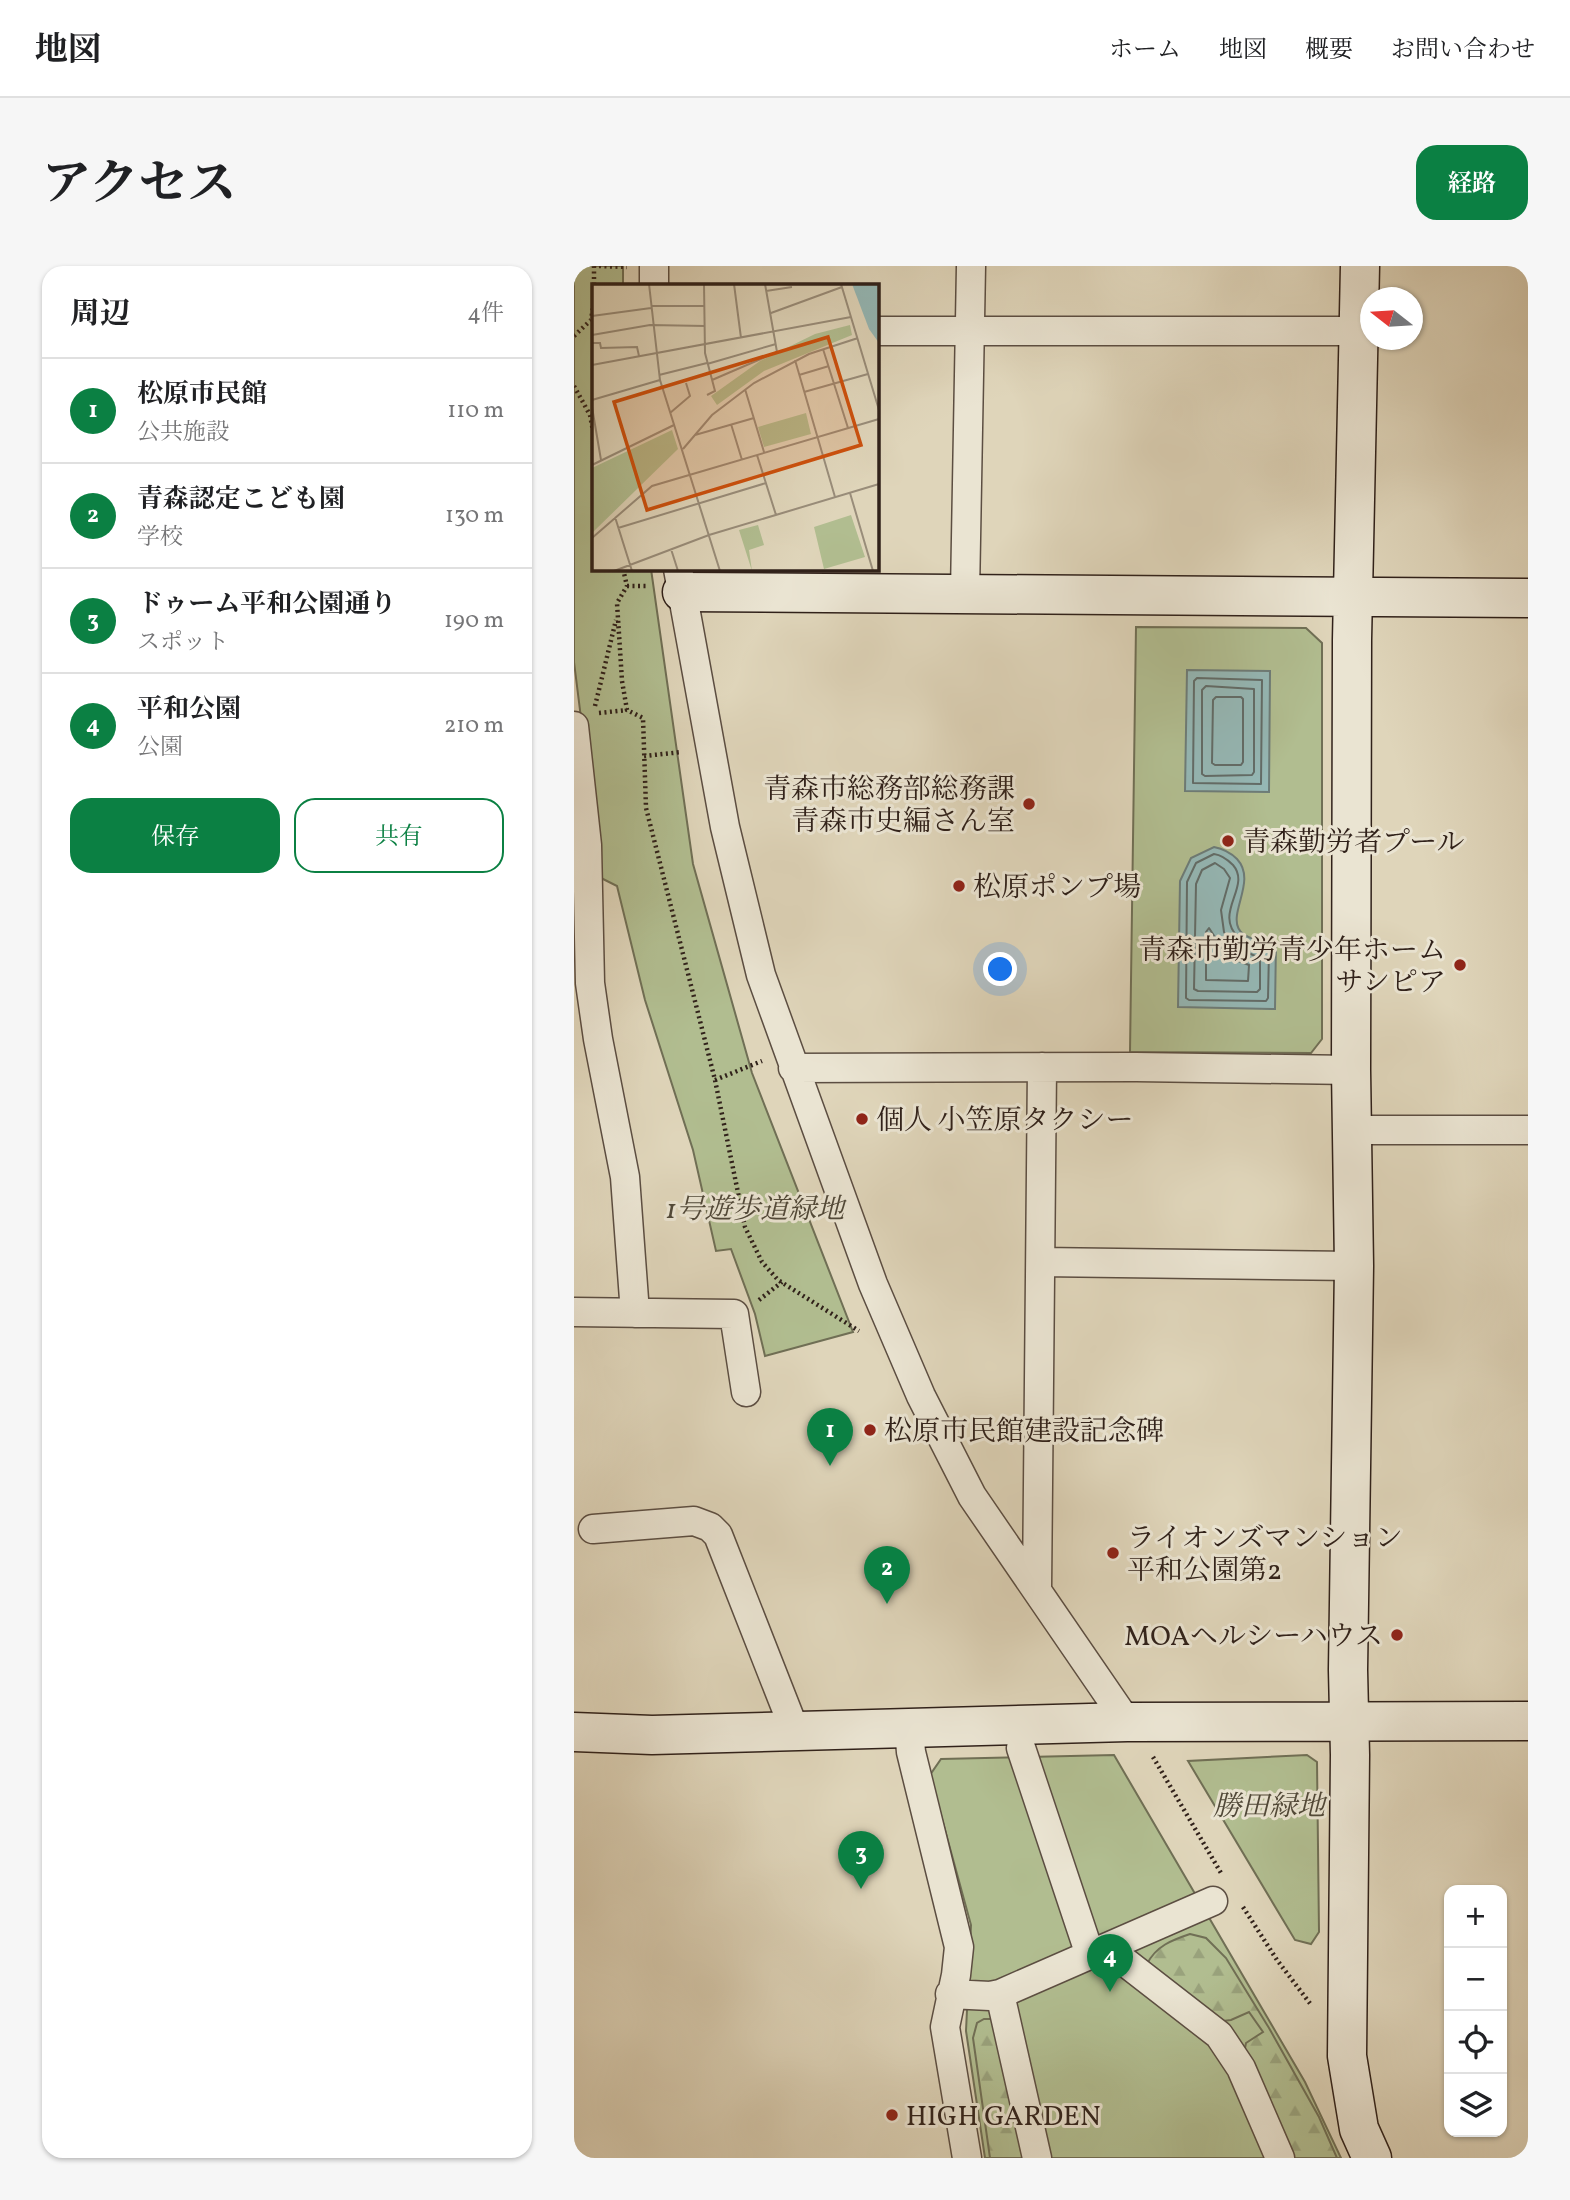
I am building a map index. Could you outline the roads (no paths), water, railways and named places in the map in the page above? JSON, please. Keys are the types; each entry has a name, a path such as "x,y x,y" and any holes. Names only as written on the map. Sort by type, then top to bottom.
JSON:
{"street":[{"path":"654,266 654,284"},
{"path":"965,593 971,266"},
{"path":"1360,266 1360,287"},
{"path":"878,331 1360,331 1353,598 1351,1070 1354,1266 1347,2056 1359,2129 1372,2158"},
{"path":"1127,1722 972,1496 921,1396 873,1284 761,975 725,827 680,580 812,580 965,593 1528,598"},
{"path":"584,720 590,983 625,1178 635,1312"},
{"path":"1037,1589 1042,1067"},
{"path":"793,1068 1351,1070"},
{"path":"1353,1130 1528,1130"},
{"path":"1041,1262 1354,1266"},
{"path":"574,1312 734,1314 746,1392"},
{"path":"593,1529 694,1521 710,1527 718,1535 795,1731"},
{"path":"574,1732 652,1735 1127,1722 1528,1721"},
{"path":"909,1729 911,1752 958,1947 956,1976 945,2027 967,2158"},
{"path":"1021,1748 1099,1951 1219,2035 1241,2068 1280,2158"},
{"path":"950,1994 990,1997 1000,1994 1213,1901"},
{"path":"1000,1994 1037,2158"}],"water":[{"path":"1187,670 1270,671 1269,792 1185,791"},
{"path":"1214,847 1232,854 1244,871 1237,922 1241,932 1253,939 1276,942 1275,1009 1178,1007 1180,881 1191,858"}],"place":[{"name":"青森市総務部総務課 青森市史編さん室","path":"1029,804"},
{"name":"青森勤労者プール","path":"1228,841"},
{"name":"松原ポンプ場","path":"959,886"},
{"name":"青森市勤労青少年ホーム サンピア","path":"1460,965"},
{"name":"個人 小笠原タクシー","path":"862,1119"},
{"name":"松原市民館建設記念碑","path":"870,1430"},
{"name":"松原市民館","path":"830,1466"},
{"name":"ライオンズマンション 平和公園第2","path":"1113,1553"},
{"name":"青森認定こども園","path":"887,1604"},
{"name":"MOAヘルシーハウス","path":"1397,1635"},
{"name":"ドゥーム平和公園通り","path":"861,1889"},
{"name":"平和公園","path":"1110,1992"},
{"name":"HIGH GARDEN","path":"892,2115"}],"park label":[{"name":"1号遊歩道緑地","path":"755,1208"},
{"name":"勝田緑地","path":"1269,1805"}]}
